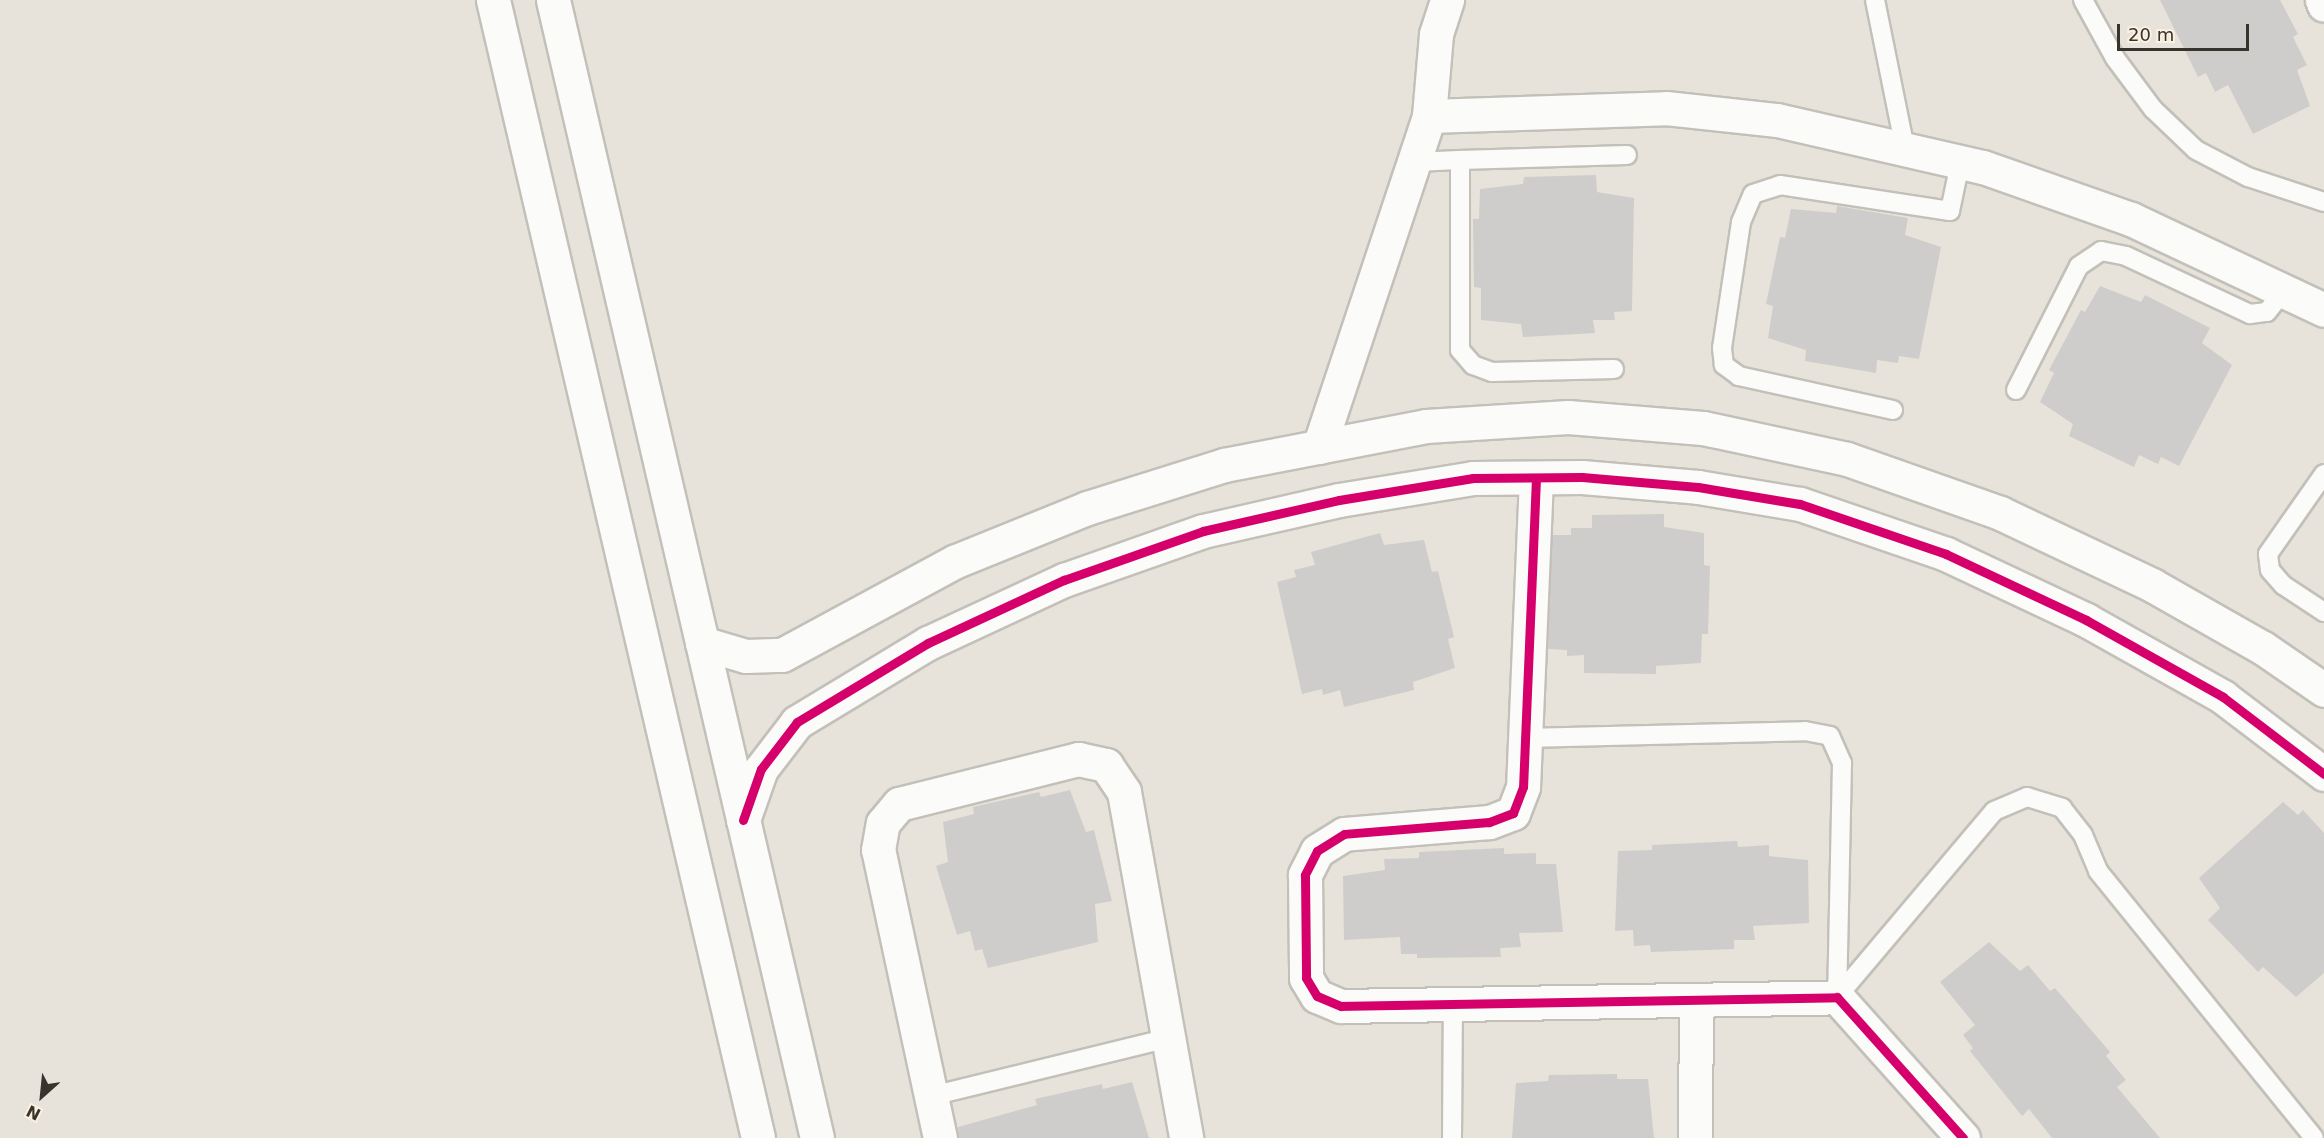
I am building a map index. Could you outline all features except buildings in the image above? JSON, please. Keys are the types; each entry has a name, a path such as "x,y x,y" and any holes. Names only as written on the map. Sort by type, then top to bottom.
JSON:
{"street":[{"path":"494,0 758,1138"},
{"path":"553,0 817,1138"},
{"path":"1319,447 1429,116 1436,34 1447,0"},
{"path":"2322,0 2324,5"},
{"path":"1429,116 1666,108 1777,120 1960,163 2131,219 2285,289 2324,310"},
{"path":"702,643 746,656 782,655 956,561 1087,508 1224,465 1426,426 1568,417 1703,428 1847,459 2000,513 2151,585 2263,648 2324,690"},
{"path":"743,820 761,769 797,722 928,643 1064,580 1203,531 1339,500 1473,478 1536,478 1698,486 1800,504 1946,554 2086,620 2223,697 2324,774"},
{"path":"1536,478 1523,787 1513,813 1489,822 1344,834 1317,852 1305,875 1306,978 1317,996 1341,1006 1837,997 1956,1136"},
{"path":"940,1138 878,850 883,823 899,804 1078,759 1106,765 1124,792 1165,1039 1186,1138"},
{"path":"1695,1138 1696,1001"}],"lane":[{"path":"1875,0 1905,149"},
{"path":"2083,0 2115,58 2153,109 2196,150 2248,177 2324,202"},
{"path":"1414,162 1628,155"},
{"path":"1461,160 1460,350 1473,364 1492,372 1614,369"},
{"path":"1893,410 1739,376 1724,365 1722,348 1741,222 1753,194 1780,185 1950,211 1960,163"},
{"path":"2016,390 2079,266 2101,251 2126,256 2250,314 2266,312 2285,289"},
{"path":"2324,474 2268,554 2270,570 2283,585 2324,612"},
{"path":"1525,738 1805,731 1830,736 1842,763 1837,997"},
{"path":"1837,997 1995,811 2027,797 2062,808 2083,835 2098,871 2314,1138"},
{"path":"1452,1138 1453,1005"},
{"path":"931,1096 1165,1039"}],"cycle path":[{"path":"743,820 761,769 797,722 928,643 1064,580 1203,531 1339,500 1473,478 1582,477 1698,487 1800,504 1946,554 2086,620 2223,697 2324,774"},
{"path":"1536,478 1523,787 1513,813 1489,822 1344,834 1317,851 1305,875 1306,978 1317,996 1341,1006 1837,997 1963,1138"}]}
